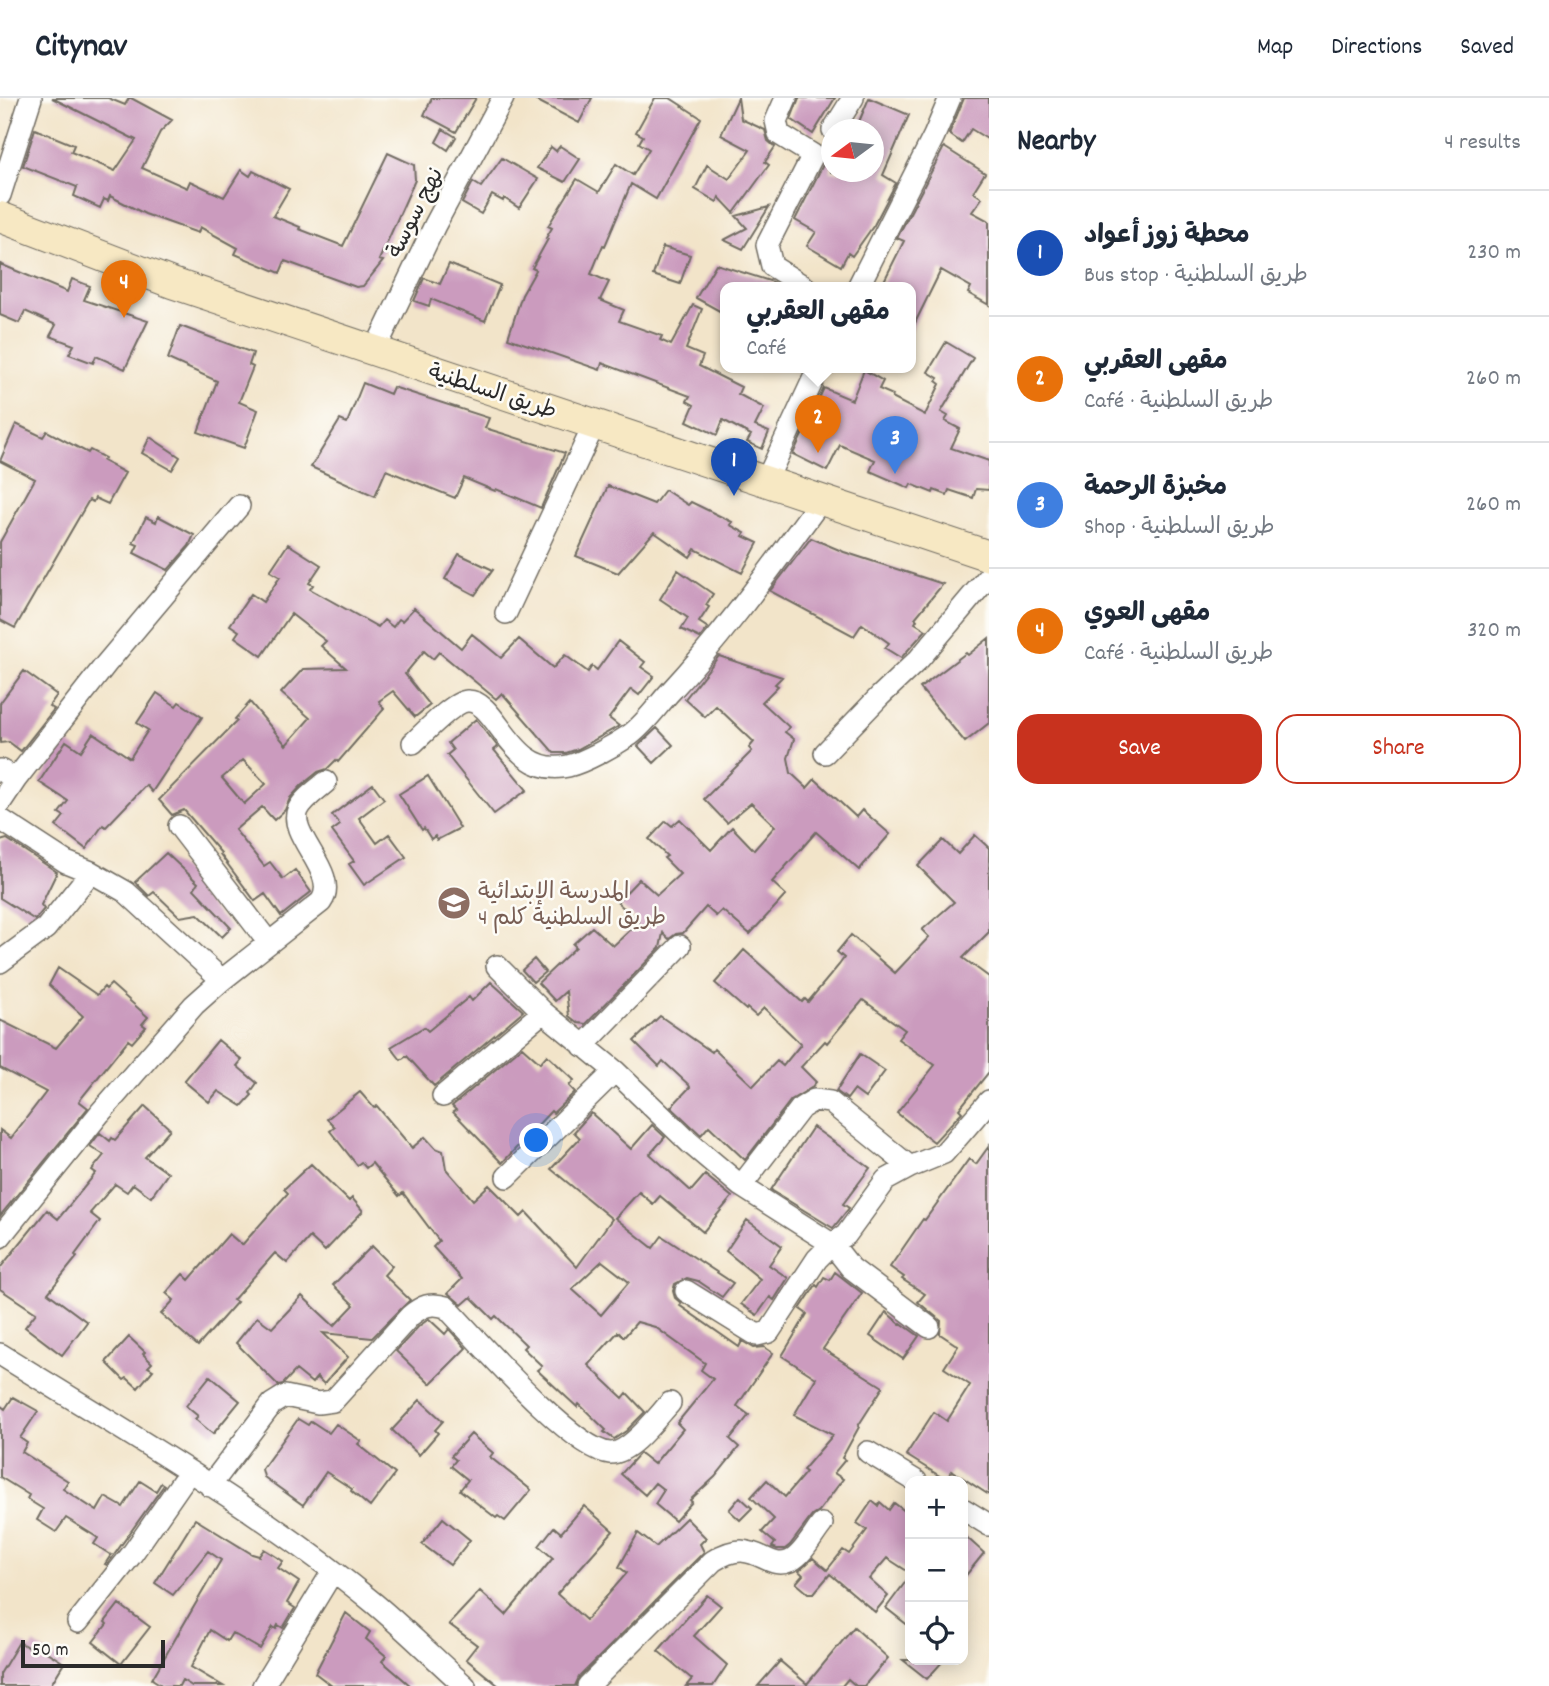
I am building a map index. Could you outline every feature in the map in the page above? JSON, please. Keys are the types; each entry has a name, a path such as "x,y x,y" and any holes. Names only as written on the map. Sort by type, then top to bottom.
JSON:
{"main road":[{"name":"طريق السلطنية","path":"0,217 172,283 989,556"}],"street":[{"path":"0,195 31,98"},
{"name":"نهج سوسة","path":"375,350 435,225 503,98"},
{"path":"786,98 776,121 779,134 813,155"},
{"path":"840,119 853,98"},
{"path":"861,282 934,136 950,98"},
{"path":"797,282 772,266 767,244 813,155 821,149"},
{"path":"766,481 816,373"},
{"path":"506,613 595,423"},
{"path":"412,743 457,705 468,701 480,705 522,754 534,764 568,766 631,734 711,647 822,499"},
{"path":"0,803 8,775 239,506"},
{"path":"825,753 919,659 989,576"},
{"path":"0,1237 100,1113 194,1005 222,980 312,911 326,895 326,883 297,824 297,812 326,782"},
{"path":"0,819 66,862 91,872 126,892 222,980"},
{"path":"179,826 269,943"},
{"path":"0,962 46,928 91,872"},
{"path":"583,1046 680,946"},
{"path":"498,967 544,1012 615,1071 690,1143 741,1186 832,1244 851,1268 929,1327"},
{"path":"443,1096 544,1012"},
{"path":"508,1177 615,1071"},
{"path":"741,1186 801,1108 814,1100 830,1102 909,1167"},
{"path":"685,1292 757,1335 769,1332 817,1259 832,1244 846,1236 886,1180 944,1153 989,1101"},
{"path":"210,1486 272,1404 285,1396 318,1403 333,1401 410,1316 430,1304 446,1307 551,1415 571,1433 600,1450 611,1453 632,1444 670,1403"},
{"path":"0,1354 189,1472 333,1571 376,1605 465,1686"},
{"path":"868,1452 908,1476"},
{"path":"78,1622 132,1553 189,1472"},
{"path":"968,1512 989,1525"},
{"path":"588,1686 713,1561 730,1551 740,1550 751,1550 772,1561 791,1560 822,1524"},
{"path":"263,1686 333,1571"}],"building":[{"path":"52,98 108,98 125,105 131,98 172,120 160,132 142,168 187,188 190,181 224,197 241,170 250,176 253,171 289,189 273,216 343,246 388,153 414,165 415,180 379,260 383,261 363,286 356,287 285,261 280,273 235,254 238,248 200,227 198,233 145,214 110,196 108,201 104,199 100,208 74,196 77,187 23,166 35,129 74,145 71,152 115,171 136,140"},
{"path":"432,98 476,98 456,132 424,115"},
{"path":"532,98 592,98 579,123"},
{"path":"655,98 670,98 701,118 656,199 631,184 591,274 609,282 600,300 624,310 619,321 662,336 660,340 671,345 693,305 702,309 686,349 703,356 699,366 741,387 738,394 764,408 755,426 769,432 762,449 747,442 751,435 723,420 717,435 687,421 694,405 687,401 690,396 602,363 600,370 508,338 522,295 536,270 532,268 552,228 548,226 577,179 599,192 616,164 633,175 649,149 639,143 643,136 636,132"},
{"path":"738,98 741,119 765,130 768,141 775,147 765,162 769,165 734,213 719,197 717,202 695,189 707,165 729,179 750,150 721,135"},
{"path":"799,98 835,98 813,134 791,119"},
{"path":"869,98 909,115 884,173 884,119 860,119"},
{"path":"964,98 989,98 989,140 971,129 962,143 949,134"},
{"path":"443,129 456,137 448,150 436,142"},
{"path":"560,146 580,159 565,182 537,168 551,147 556,151"},
{"path":"944,147 985,173 973,192 982,198 972,212 989,221 989,305 968,293 971,287 941,270 916,321 916,282 884,282 904,241 897,238"},
{"path":"502,158 538,179 519,208 504,198 503,201 492,195 481,214 462,203 473,182 481,187"},
{"path":"821,169 821,182 884,182 884,176 896,183 874,225 852,256 848,253 841,266 807,246 816,232 795,220"},
{"path":"769,207 743,249 724,240 747,228 736,216"},
{"path":"663,247 690,255 680,284 653,275"},
{"path":"0,264 67,292 72,279 90,286 84,300 148,321 125,369 96,356 93,363 69,354 74,345 50,336 56,325 25,311 19,323 0,315"},
{"path":"449,264 500,285 485,321 431,299 429,306 414,301 424,278 440,284"},
{"path":"716,264 773,282 720,282 720,311 696,298"},
{"path":"180,326 253,353 249,365 253,367 239,402 258,410 244,448 198,432 217,381 168,359"},
{"path":"946,342 973,358 941,412 948,416 945,421 960,429 951,448 989,461 989,490 976,489 973,498 949,490 947,495 934,490 933,493 911,484 909,488 870,471 875,460 840,445 827,471 793,454 824,388 852,400 863,373 869,373 883,381 879,389 925,415 940,384 936,381 938,378 928,372"},
{"path":"363,383 390,394 393,387 489,418 485,428 565,453 541,508 464,478 455,498 386,470 375,496 311,467 340,420 347,423"},
{"path":"16,424 43,437 47,431 88,453 90,450 125,473 108,504 95,498 93,502 89,500 15,628 0,620 0,542 35,479 0,461"},
{"path":"150,437 180,457 172,470 142,453"},
{"path":"608,486 654,504 665,490 688,505 691,502 732,522 730,525 745,533 743,536 758,543 742,573 695,549 690,557 654,532 618,573 576,556"},
{"path":"158,516 194,535 189,546 168,570 134,553 138,545 133,543 146,517 156,522"},
{"path":"811,538 844,552 943,584 915,618 915,623 926,630 901,658 885,648 889,643 862,624 854,636 770,591"},
{"path":"288,544 321,565 309,583 313,585 310,589 378,627 384,620 393,627 414,608 461,648 472,634 501,658 519,639 553,668 565,655 588,672 592,666 597,670 618,641 645,662 641,667 654,676 639,695 631,689 609,718 619,726 578,749 554,753 502,693 496,699 439,652 433,659 424,651 405,674 430,705 415,717 393,691 379,701 384,709 338,762 336,760 302,785 290,798 285,810 274,820 262,807 235,830 264,866 270,862 283,879 295,870 311,892 281,916 265,894 255,901 221,853 184,810 172,815 159,800 237,721 235,719 250,702 286,745 310,718 281,693 303,669 346,668 321,646 326,641 291,614 262,656 235,637 239,631 230,625 251,594 263,602 280,577 270,571","holes":["243,760 266,784 244,804 222,778"]},
{"path":"459,554 493,570 475,595 445,579"},
{"path":"678,570 713,594 706,605 709,607 699,622 708,628 700,638 681,629 688,618 660,599"},
{"path":"989,638 989,723 965,742 920,688"},
{"path":"719,656 782,677 775,684 778,686 762,702 789,727 785,732 794,739 788,758 791,773 807,788 815,779 856,817 862,810 890,834 859,870 816,832 772,882 786,895 750,934 722,910 716,916 706,907 683,933 669,939 663,933 660,948 586,1024 578,1023 569,1016 566,991 555,1001 538,983 576,947 573,944 592,927 613,946 639,922 617,902 639,879 657,895 680,874 664,858 667,856 649,839 666,821 672,826 680,819 711,850 732,827 754,850 775,826 751,803 727,823 704,799 752,751 749,748 754,742 716,706 705,717 685,699"},
{"path":"24,671 57,695 49,706 54,709 21,751 9,742 0,743 0,703"},
{"path":"157,693 176,706 179,702 202,717 152,792 146,785 106,827 103,825 86,849 56,826 64,816 59,813 68,801 39,782 66,741 81,751 93,733 130,758 148,730 137,723"},
{"path":"476,719 498,747 494,750 527,790 494,814 447,755 453,750 448,743"},
{"path":"657,728 673,745 654,763 638,746"},
{"path":"428,776 460,828 437,840 435,836 431,839 424,828 422,830 399,794"},
{"path":"373,784 384,799 359,818 377,843 389,834 406,857 364,885 349,864 354,861 332,831 340,825 332,815"},
{"path":"975,835 989,848 989,932 963,958 989,977 989,1072 959,1109 962,1112 934,1142 897,1113 935,1065 898,1039 905,1030 863,1000 827,1043 825,1041 801,1067 816,1082 791,1100 745,1160 709,1126 701,1135 671,1107 689,1085 663,1061 659,1066 634,1041 660,1016 712,1052 714,1049 753,1086 777,1061 783,1066 801,1044 764,1008 756,1016 715,983 744,950 802,1002 805,999 808,1002 839,965 844,958 837,952 851,935 895,973 929,937 922,930 954,902 918,866 943,840 958,854"},
{"path":"7,839 57,872 41,905 44,909 35,920 0,898 0,841"},
{"path":"166,853 198,883 194,889 231,928 222,937 198,914 180,917 154,892 149,896 135,882"},
{"path":"534,959 545,972 533,982 522,970"},
{"path":"58,968 97,995 111,984 148,1017 142,1024 146,1027 132,1043 128,1040 79,1101 88,1108 0,1216 0,1130 11,1138 46,1092 0,1068 0,1020 56,1048 83,1016 49,985"},
{"path":"491,982 523,1011 434,1086 407,1056 401,1060 391,1047 424,1027 428,1031 469,997 472,1001"},
{"path":"218,1040 242,1060 237,1066 257,1083 250,1093 252,1095 242,1106 218,1091 209,1102 184,1081"},
{"path":"522,1047 540,1063 547,1055 574,1080 569,1086 575,1092 553,1113 551,1111 502,1163 453,1112 456,1110 452,1106"},
{"path":"860,1054 885,1071 865,1098 854,1090 847,1099 836,1091"},
{"path":"360,1092 374,1108 377,1106 412,1148 425,1137 435,1148 443,1151 446,1169 473,1200 489,1185 521,1217 526,1212 577,1267 612,1219 551,1169 580,1138 574,1132 591,1113 631,1149 652,1125 665,1137 650,1154 691,1191 705,1175 732,1197 703,1232 660,1196 653,1204 639,1192 615,1218 653,1248 662,1236 733,1283 722,1297 698,1281 687,1278 675,1284 673,1291 675,1298 681,1303 679,1305 739,1347 742,1341 754,1348 764,1347 773,1353 737,1406 749,1415 730,1439 739,1447 715,1477 690,1500 692,1502 675,1521 655,1504 664,1490 655,1483 645,1495 621,1474 640,1453 654,1464 683,1429 677,1423 713,1379 701,1370 705,1363 655,1327 637,1322 624,1337 618,1332 588,1365 623,1398 627,1393 645,1412 614,1439 604,1432 606,1430 579,1404 577,1407 537,1370 542,1366 523,1348 526,1345 496,1316 493,1319 471,1297 462,1305 448,1293 462,1279 433,1247 439,1241 403,1193 399,1196 372,1163 366,1168 361,1162 357,1165 330,1131 335,1127 327,1119","holes":["602,1261 629,1282 601,1315 572,1289"]},
{"path":"145,1106 170,1129 145,1157 168,1173 151,1197 133,1184 127,1192 115,1184 90,1213 100,1221 75,1255 77,1257 48,1293 87,1322 62,1355 25,1327 36,1313 0,1289 0,1268 47,1210 58,1219 96,1173 92,1170 104,1155 90,1146 100,1133 110,1141 112,1138 115,1140"},
{"path":"813,1127 870,1168 843,1204 849,1208 833,1228 771,1190"},
{"path":"989,1146 989,1495 968,1481 968,1476 960,1476 952,1471 949,1476 940,1476 906,1455 934,1412 947,1421 970,1385 944,1368 958,1346 940,1334 941,1321 918,1302 925,1294 902,1279 904,1277 890,1267 969,1159 976,1164"},
{"path":"311,1164 349,1201 352,1198 363,1211 325,1251 310,1237 287,1263 275,1253 233,1300 237,1302 198,1346 161,1314 174,1300 166,1293 183,1274 189,1280 229,1234 242,1245 288,1193 284,1189"},
{"path":"747,1220 782,1246 769,1265 788,1278 774,1300 770,1297 757,1315 741,1304 760,1279 726,1251"},
{"path":"372,1246 392,1266 384,1275 410,1300 372,1338 323,1333 348,1357 324,1384 317,1377 312,1383 296,1370 283,1384 278,1385 236,1343 257,1317 272,1328 302,1296 334,1326 354,1305 333,1285"},
{"path":"835,1272 862,1293 823,1349 883,1387 858,1426 842,1458 845,1460 834,1473 843,1479 790,1545 785,1549 777,1549 772,1547 775,1543 762,1532 774,1519 751,1497 767,1480 785,1497 806,1472 803,1470 833,1435 794,1415 816,1378 782,1356 807,1314 800,1309 816,1285 818,1287 824,1277 830,1280"},
{"path":"886,1312 919,1336 903,1359 870,1336"},
{"path":"429,1319 445,1334 449,1329 466,1348 430,1384 396,1351"},
{"path":"129,1337 152,1363 148,1367 153,1370 138,1388 127,1378 124,1380 106,1362"},
{"path":"210,1376 240,1401 213,1434 195,1419 198,1416 186,1406"},
{"path":"13,1397 38,1411 20,1438 27,1443 22,1452 68,1481 63,1489 97,1511 105,1497 123,1507 140,1481 156,1491 161,1483 164,1485 107,1565 105,1564 111,1555 94,1544 98,1538 66,1518 56,1532 37,1520 43,1509 27,1499 29,1495 0,1477 0,1405 5,1409"},
{"path":"420,1400 443,1421 435,1430 438,1433 419,1455 392,1430"},
{"path":"298,1419 308,1425 311,1421 329,1433 336,1424 361,1441 358,1444 395,1474 370,1507 351,1491 352,1489 326,1472 303,1505 264,1477 262,1469"},
{"path":"471,1434 493,1453 490,1457 531,1490 505,1521 498,1516 496,1518 460,1490 468,1480 451,1466 456,1460 451,1456"},
{"path":"740,1497 752,1508 740,1520 729,1510"},
{"path":"872,1501 878,1506 880,1502 889,1510 894,1503 905,1511 905,1570 887,1558 869,1579 888,1596 875,1612 830,1574 814,1593 808,1593 796,1583 803,1575 799,1571 813,1558 827,1570 843,1550 849,1554 867,1530 857,1523"},
{"path":"584,1506 613,1531 557,1594 586,1620 627,1573 619,1567 638,1533 656,1547 686,1518 706,1538 700,1544 704,1552 579,1677 575,1686 499,1686 466,1659 477,1645 449,1624 480,1591 506,1615 553,1558 539,1546 554,1527 561,1533"},
{"path":"443,1518 470,1540 450,1565 422,1544"},
{"path":"195,1519 252,1554 259,1556 264,1549 283,1561 278,1568 299,1582 287,1603 295,1608 283,1628 278,1625 276,1629 273,1627 260,1649 232,1633 227,1641 210,1630 191,1667 223,1686 192,1686 182,1680 179,1686 163,1686 152,1679 221,1560 208,1551 173,1595 155,1583"},
{"path":"968,1539 984,1553 968,1573"},
{"path":"905,1583 905,1623 886,1608"},
{"path":"707,1595 721,1606 694,1636 727,1665 713,1686 686,1686 692,1679 658,1651"},
{"path":"119,1604 150,1627 121,1664 93,1642"},
{"path":"346,1613 370,1632 366,1639 386,1656 382,1661 411,1686 332,1686 315,1673"},
{"path":"854,1627 888,1658 864,1686 856,1686 848,1679 842,1686 758,1686 780,1661 807,1684"},
{"path":"19,1642 31,1649 34,1644 64,1663 50,1686 0,1686 0,1674"},
{"path":"909,1665 940,1665 927,1679"}],"place":[{"name":"مقهى العوي","path":"124,318"},
{"name":"مقهى العقربي","path":"818,453"},
{"name":"مخبزة الرحمة","path":"895,474"},
{"name":"محطة زوز أعواد","path":"734,496"},
{"name":"المدرسة الإبتدائية طريق السلطنية كلم 4","path":"454,903"}]}
